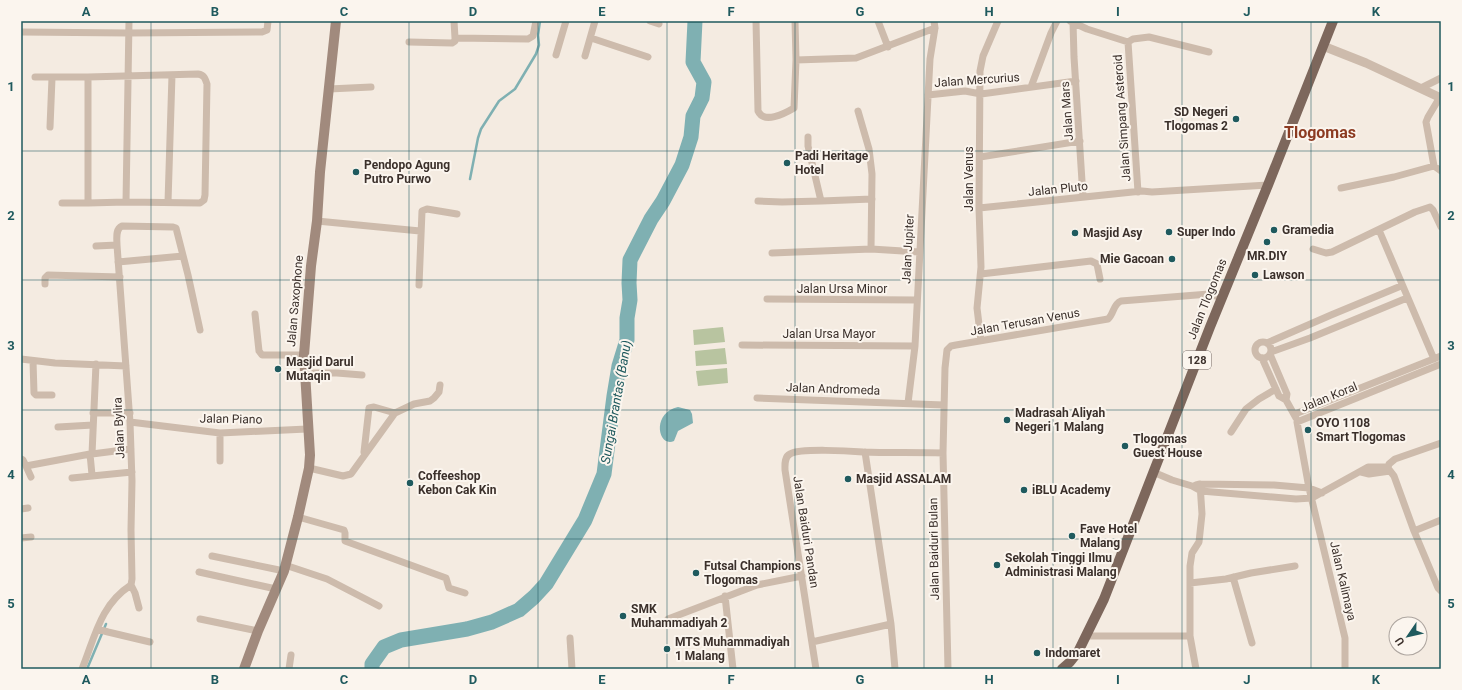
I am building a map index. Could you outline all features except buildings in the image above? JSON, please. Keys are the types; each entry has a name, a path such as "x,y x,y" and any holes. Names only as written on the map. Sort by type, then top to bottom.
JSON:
{"main road":[{"name":"Jalan Saxophone","path":"244,669 284,568 298,517 309,468 310,455 307,429 304,355 311,266 317,221 320,172 336,21"},
{"name":"128","path":"1323,46 1333,21"},
{"name":"Jalan Tlogomas","path":"1062,669 1078,652 1104,599 1156,473 1222,298 1323,46"}],"street":[{"path":"126,202 129,21"},
{"path":"21,32 262,32 267,30 268,21"},
{"path":"409,42 452,43 455,41 454,21"},
{"path":"455,38 528,39 533,36 536,21"},
{"path":"556,55 566,21"},
{"path":"586,56 595,21"},
{"path":"650,21 658,24"},
{"path":"756,21 758,111 762,117 767,118 794,108 796,60 795,21"},
{"path":"878,21 888,47"},
{"name":"Jalan Venus","path":"980,341 977,308 981,274 979,208 981,65 998,21"},
{"path":"1031,87 1057,21"},
{"path":"1071,22 1087,29 1128,42 1133,39 1149,37 1209,52"},
{"name":"Jalan Mars","path":"1071,22 1084,197"},
{"path":"796,60 856,58 888,47 935,24"},
{"name":"Jalan Jupiter","path":"908,403 917,300 930,59 935,24"},
{"path":"591,38 648,57"},
{"name":"Jalan Simpang Asteroid","path":"1128,42 1138,192"},
{"path":"1323,46 1336,50 1440,97 1426,119 1434,166 1441,171"},
{"path":"35,77 52,78 198,74 205,78 207,84 204,200 200,203 126,202 62,204"},
{"path":"168,202 172,75"},
{"path":"88,77 88,203"},
{"path":"50,127 52,78"},
{"path":"1421,88 1441,78"},
{"name":"Jalan Mercurius","path":"928,95 965,91 981,94 1076,81"},
{"path":"329,89 371,87"},
{"path":"858,111 871,163 871,249"},
{"path":"808,137 808,146 821,201"},
{"path":"980,157 1080,141"},
{"path":"1341,188 1394,177 1434,166"},
{"name":"Jalan Pluto","path":"979,208 1138,192 1268,185"},
{"path":"758,201 782,202 872,199"},
{"path":"1313,249 1326,253 1332,252 1415,212 1430,207 1441,227"},
{"path":"419,285 421,212 424,210 457,214"},
{"path":"317,221 420,230"},
{"name":"Jalan Bylira","path":"139,608 133,588 132,571 132,472 130,413 118,262 117,230 120,226 175,228 177,230 183,256"},
{"path":"1379,230 1434,359"},
{"path":"96,246 117,245"},
{"path":"772,253 871,249 919,252"},
{"path":"118,262 183,256 200,330"},
{"path":"981,274 1094,261 1097,264 1100,279"},
{"path":"45,284 45,278 48,276 120,277"},
{"path":"1297,422 1295,414 1286,400 1279,396 1262,358 1257,354 1256,347 1260,343 1267,343 1402,286"},
{"name":"Jalan Terusan Venus","path":"945,368 945,354 949,348 956,345 1108,319 1112,315 1118,302 1209,294 1222,298"},
{"path":"1262,358 1270,353 1407,298"},
{"name":"Jalan Ursa Minor","path":"767,299 917,300"},
{"path":"255,314 259,351 262,355 304,355"},
{"path":"1331,315 1336,327"},
{"path":"1267,343 1288,394 1286,400"},
{"name":"Jalan Ursa Mayor","path":"742,345 914,346"},
{"path":"1295,414 1441,356"},
{"path":"21,359 55,363 126,366"},
{"path":"33,361 34,393 36,395 52,395"},
{"path":"92,475 91,454 96,364"},
{"name":"Jalan Koral","path":"1312,498 1297,422 1441,364"},
{"name":"Jalan Baiduri Bulan","path":"945,368 943,453 948,669"},
{"path":"305,373 362,375"},
{"path":"309,468 343,476 352,473 364,454 395,413 414,404 430,401 439,392 440,385"},
{"path":"1231,432 1252,404 1276,389"},
{"name":"Jalan Andromeda","path":"757,398 908,403"},
{"path":"908,403 944,405"},
{"path":"364,454 369,408 374,407 395,413"},
{"path":"93,413 130,413"},
{"name":"Jalan Piano","path":"130,422 220,433 307,429"},
{"path":"58,427 93,425"},
{"path":"220,433 220,461"},
{"path":"1388,470 1389,464 1396,459 1441,443"},
{"path":"26,466 91,454 131,449"},
{"name":"Jalan Baiduri Pandan","path":"816,669 785,470 785,461 787,456 796,452 827,450 865,452"},
{"path":"896,669 865,452 943,453"},
{"path":"21,459 32,477"},
{"path":"1201,487 1213,491 1296,499 1312,498 1368,468 1388,470 1394,476 1414,531 1438,588 1441,591"},
{"path":"72,478 132,472"},
{"path":"1156,473 1192,486 1201,487 1256,484 1309,488 1322,493"},
{"path":"1196,669 1190,636 1190,559 1192,553 1200,542 1202,514 1201,487"},
{"name":"Jalan Kalimaya","path":"1312,498 1345,638 1345,669"},
{"path":"298,517 344,530 345,541 446,578 450,588 465,593"},
{"path":"1414,531 1441,520"},
{"path":"21,538 32,537"},
{"path":"212,556 284,568 327,579 379,606"},
{"path":"1190,583 1226,579 1251,573 1295,566"},
{"path":"199,572 276,589"},
{"path":"668,618 757,585 802,576"},
{"path":"1233,577 1252,643"},
{"path":"82,669 102,630 100,619 111,601 121,591 133,588"},
{"path":"725,596 733,669"},
{"path":"200,619 258,631"},
{"path":"812,642 890,624"},
{"path":"102,630 150,642"},
{"path":"1087,636 1190,636"},
{"path":"570,638 572,669"},
{"path":"289,669 291,655"}],"green space":[{"path":"723,327 725,342 694,345 693,330"},
{"path":"725,348 727,364 696,366 695,351"},
{"path":"727,368 728,383 698,386 696,371"}],"water":[{"path":"678,407 690,410 693,423 678,431 674,441 668,442 661,435 661,422 669,410"}],"waterway":[{"path":"470,179 481,129 499,101 515,89 536,54 539,45 538,35 540,21"},
{"name":"Sungai Brantas (Banu)","path":"372,669 372,664 384,647 401,640 467,629 492,622 519,610 546,584 585,520 604,474 619,366 627,340 627,318 630,300 630,260 651,219 663,201 682,165 691,137 693,116 702,98 704,82 693,62 695,21"},
{"path":"87,669 106,624"}],"place":[{"name":"SD Negeri Tlogomas 2","path":"1236,119"},
{"name":"Padi Heritage Hotel","path":"787,163"},
{"name":"Pendopo Agung Putro Purwo","path":"356,172"},
{"name":"Gramedia","path":"1274,230"},
{"name":"Super Indo","path":"1169,232"},
{"name":"Masjid Asy","path":"1075,233"},
{"name":"MR.DIY","path":"1267,242"},
{"name":"Mie Gacoan","path":"1172,259"},
{"name":"Lawson","path":"1255,275"},
{"name":"Masjid Darul Mutaqin","path":"278,369"},
{"name":"Madrasah Aliyah Negeri 1 Malang","path":"1007,420"},
{"name":"OYO 1108 Smart Tlogomas","path":"1308,430"},
{"name":"Tlogomas Guest House","path":"1125,446"},
{"name":"Masjid ASSALAM","path":"848,479"},
{"name":"Coffeeshop Kebon Cak Kin","path":"410,483"},
{"name":"iBLU Academy","path":"1024,490"},
{"name":"Fave Hotel Malang","path":"1072,536"},
{"name":"Sekolah Tinggi Ilmu Administrasi Malang","path":"997,565"},
{"name":"Futsal Champions Tlogomas","path":"696,573"},
{"name":"SMK Muhammadiyah 2","path":"623,616"},
{"name":"MTS Muhammadiyah 1 Malang","path":"667,649"},
{"name":"Indomaret","path":"1037,653"}],"district":[{"name":"Tlogomas","path":"1320,132"}]}
